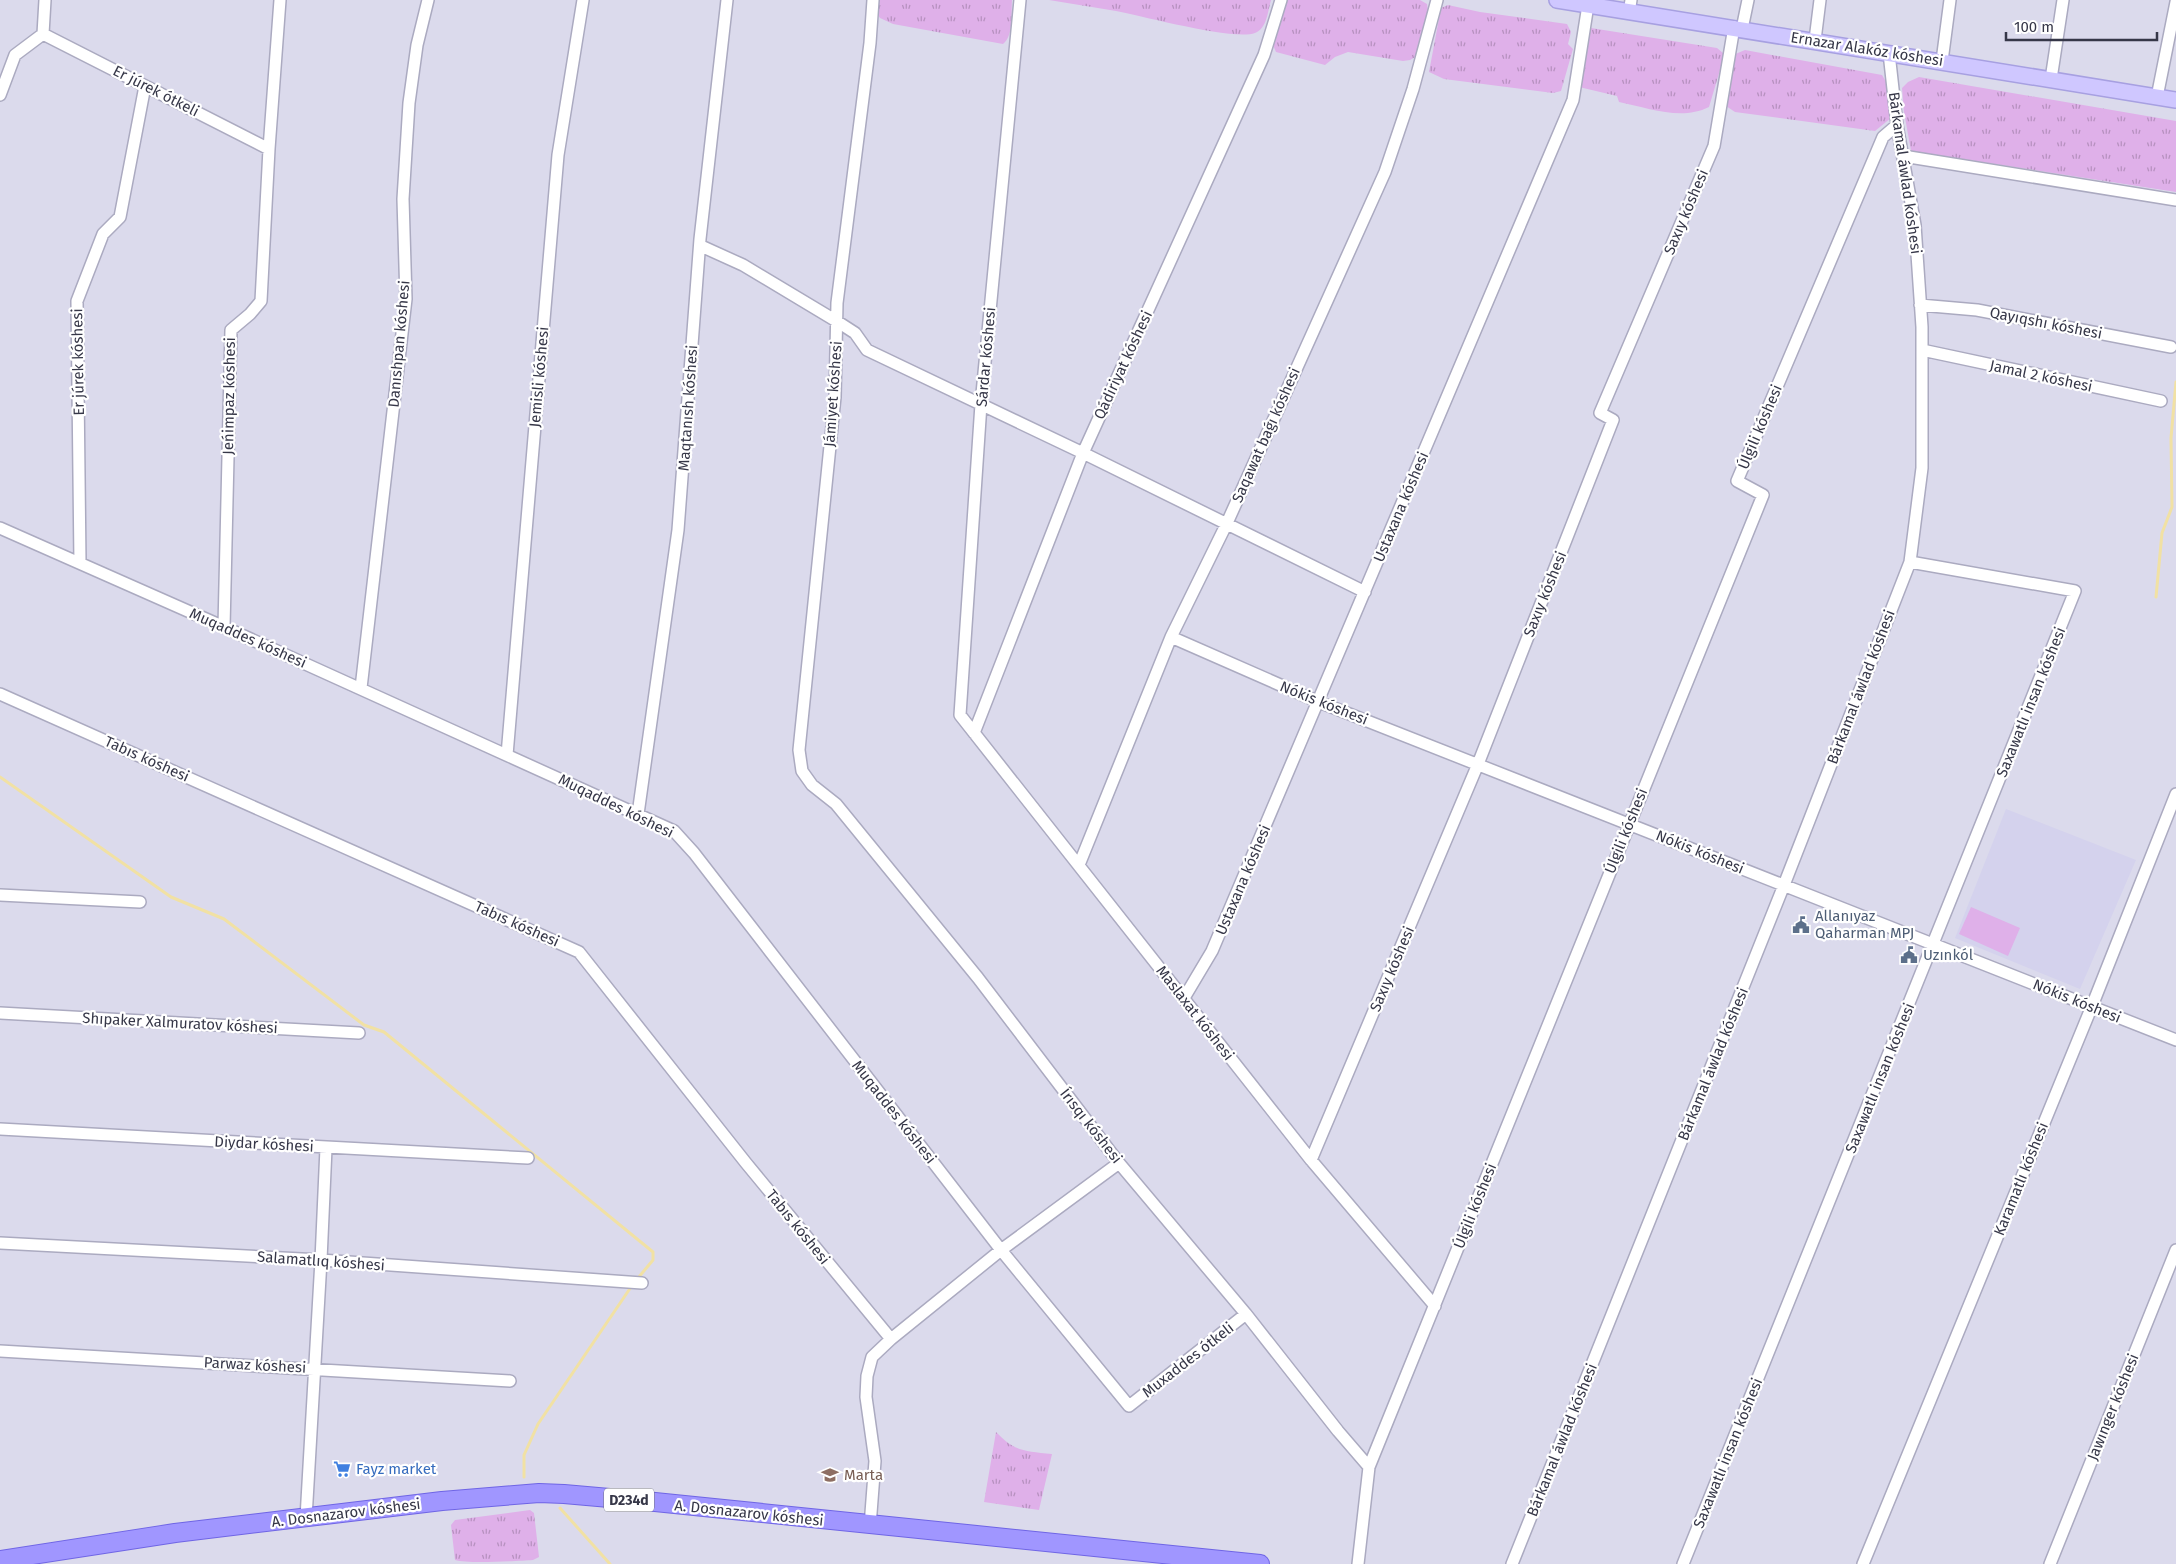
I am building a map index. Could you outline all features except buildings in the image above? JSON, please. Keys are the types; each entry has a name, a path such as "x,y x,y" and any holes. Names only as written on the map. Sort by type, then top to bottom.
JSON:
{"main road":[{"name":"Ernazar Alakóz kóshesi","path":"1557,0 1588,5 1630,6 1738,28 2176,100"},
{"name":"A. Dosnazarov kóshesi","path":"0,1560 175,1533 442,1501 539,1493 636,1501 1260,1564"}],"street":[{"path":"0,95 15,56 43,34 45,0"},
{"name":"Jeńimpaz kóshesi","path":"224,626 231,330 250,314 261,300 269,149 280,0"},
{"name":"Danıshpan kóshesi","path":"361,688 406,299 403,199 409,103 417,46 428,0"},
{"name":"Jemisli kóshesi","path":"507,755 558,155 583,0"},
{"name":"Maqtanısh kóshesi","path":"638,814 678,530 700,246 727,0"},
{"name":"Jámiyet kóshesi","path":"812,785 802,772 799,750 835,397 837,303 868,53 872,0"},
{"name":"Sárdar kóshesi","path":"960,715 981,404 1020,0"},
{"name":"Qádiriyat kóshesi","path":"974,733 1083,453 1264,55 1281,0"},
{"name":"Saqawat baǵı kóshesi","path":"1078,865 1171,637 1226,523 1385,172 1414,89 1437,0"},
{"name":"Saxıy kóshesi","path":"1312,1160 1478,764 1613,420 1600,413 1714,146 1738,28 1748,0"},
{"path":"1815,40 1820,0"},
{"path":"1942,61 1950,0"},
{"path":"2051,79 2063,0"},
{"path":"2157,97 2176,2"},
{"name":"Ustaxana kóshesi","path":"1184,998 1212,951 1573,100 1588,5"},
{"name":"Er júrek ótkeli","path":"43,34 269,149"},
{"name":"Bárkamal áwlad kóshesi","path":"1512,1564 1784,886 1910,562 1922,468 1922,350 1915,225 1898,125 1889,53"},
{"name":"Er júrek kóshesi","path":"80,563 77,301 103,234 120,217 145,86"},
{"name":"Úlgili kóshesi","path":"1358,1564 1369,1467 1763,495 1738,481 1883,137 1898,125"},
{"path":"1903,156 2176,200"},
{"path":"700,246 742,265 838,322 855,333 867,350 1083,453 1365,592"},
{"name":"Qayıqshı kóshesi","path":"1920,305 1977,310 2171,347"},
{"name":"Jamal 2 kóshesi","path":"1922,350 2161,401"},
{"name":"Muqaddes kóshesi","path":"0,528 224,626 674,831 694,853 1001,1250 1129,1406"},
{"name":"Saxawatlı insan kóshesi","path":"1684,1564 2075,591 1910,562"},
{"name":"Nókis kóshesi","path":"1171,637 1319,702 2176,1040"},
{"name":"Tabıs kóshesi","path":"0,694 580,952 746,1163 891,1339"},
{"name":"Maslaxat kóshesi","path":"960,715 1312,1160 1435,1306"},
{"name":"Írısqı kóshesi","path":"812,785 836,804 978,978 1119,1163 1246,1314 1338,1431 1369,1467"},
{"name":"Karamatlı kóshesi","path":"1863,1564 2092,1006 2176,794"},
{"path":"0,896 140,902"},
{"name":"Shıpaker Xalmuratov kóshesi","path":"0,1013 359,1033"},
{"name":"Diydar kóshesi","path":"0,1129 528,1158"},
{"path":"306,1518 326,1148"},
{"path":"870,1526 874,1461 866,1397 867,1376 872,1357 891,1339 1001,1250 1119,1163"},
{"name":"Salamatlıq kóshesi","path":"0,1243 321,1260 642,1284"},
{"name":"Jawınger kóshesi","path":"2050,1564 2176,1250"},
{"name":"Muxaddes ótkeli","path":"1129,1406 1246,1314"},
{"name":"Parwaz kóshesi","path":"0,1350 510,1382"}],"shaded area":[{"path":"0,0 2176,0 2176,1564 0,1564"},
{"path":"2006,809 2136,860 2080,989 1955,938"}],"green space":[{"path":"875,0 1012,0 1009,36 1003,44 893,24 880,18 875,11"},
{"path":"1049,0 1271,0 1262,28 1255,33 1244,35 1209,31 1116,11"},
{"path":"1285,0 1420,0 1427,4 1428,11 1419,55 1410,60 1403,61 1348,52 1335,57 1325,65 1276,52 1273,45"},
{"path":"1448,5 1480,12 1567,24 1571,32 1568,44 1573,49 1561,91 1553,93 1444,79 1429,72 1441,8"},
{"path":"1591,28 1717,48 1723,53 1723,60 1709,107 1687,113 1665,112 1619,102 1617,96 1579,87 1587,33"},
{"path":"1745,50 1882,75 1888,85 1891,118 1875,131 1735,112 1723,104 1733,55"},
{"path":"1919,77 2176,121 2176,192 1911,151 1902,88 1908,82"},
{"path":"1971,907 2020,928 2008,956 1959,934"},
{"path":"996,1432 1015,1447 1052,1454 1039,1510 984,1502"},
{"path":"530,1510 534,1513 539,1557 533,1560 470,1562 455,1560 451,1525 455,1520"}],"waterway":[{"path":"2156,597 2162,533 2172,507 2171,438 2176,382"},
{"path":"0,777 171,897 224,919 364,1025 384,1032 653,1252 653,1260 638,1278"},
{"path":"524,1477 524,1455 538,1424 631,1287"},
{"path":"560,1508 610,1564"}],"place":[{"name":"Allanıyaz Qaharman MPJ","path":"1801,925"},
{"name":"Uzınkól","path":"1909,955"},
{"name":"Fayz market","path":"342,1469"},
{"name":"Marta","path":"830,1475"}]}
